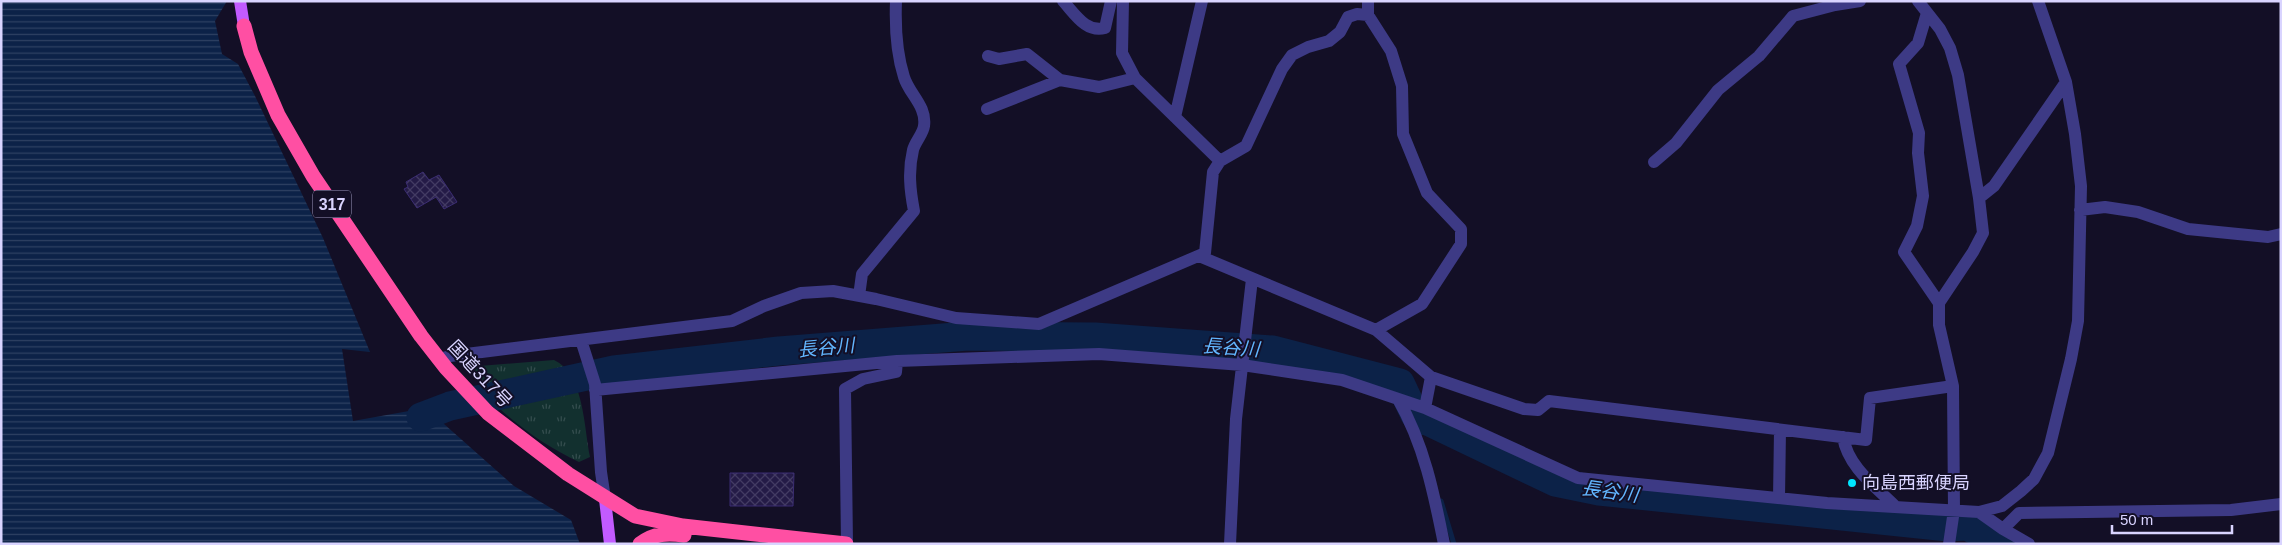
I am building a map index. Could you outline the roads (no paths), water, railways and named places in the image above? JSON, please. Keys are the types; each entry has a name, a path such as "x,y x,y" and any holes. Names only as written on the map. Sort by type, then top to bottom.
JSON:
{"highway":[{"name":"国道317号","path":"244,26 251,52 278,115 309,168 421,336 443,364 488,414 568,474 605,499 635,516 683,526 846,544"},
{"path":"640,544 648,537 665,532 763,544 798,544"}],"main road":[{"path":"240,1 244,26"},
{"path":"605,499 610,544"}],"street":[{"path":"859,296 862,274 914,211 909,186 913,149 924,126 922,110 905,79 895,33 896,1"},
{"path":"1063,1 1090,29 1098,30 1105,28 1111,1"},
{"path":"1124,1 1122,53 1135,78 1220,161"},
{"path":"1175,117 1202,1"},
{"path":"1368,1 1368,15 1391,51 1402,86 1403,134 1427,193 1461,230 1461,244 1422,304 1376,330"},
{"path":"1654,162 1676,143 1718,90 1759,56 1793,16 1835,5 1860,1"},
{"path":"1918,1 1940,29 1950,48 1958,74 1983,233 1973,252 1939,303 1939,325 1953,386 1954,510 1949,544"},
{"path":"595,387 896,361 1098,354 1242,361 1342,380 1425,408 1578,478 1778,498 1896,507 1979,512 2002,506 2034,479 2048,453 2071,359 2078,320 2081,186 2076,143 2066,82 2038,1"},
{"path":"1927,13 1918,43 1899,64 1919,133 1918,153 1924,196 1917,226 1904,252 1939,303"},
{"path":"443,364 450,356 582,343 732,321 764,306 801,293 833,291 956,318 1039,324 1205,253 1213,172 1220,161 1246,146 1282,70 1292,55 1308,47 1330,41 1340,32 1348,17 1357,14 1368,15"},
{"path":"988,56 999,59 1028,54 1060,80 1099,87 1135,78"},
{"path":"987,109 1060,80"},
{"path":"1979,198 1994,186 2066,82"},
{"path":"2080,210 2105,208 2138,212 2188,229 2268,238 2281,234"},
{"path":"1199,256 1376,330 1430,378 1524,410 1538,410 1549,401 1866,440 1870,398 1953,386"},
{"path":"1230,544 1236,419 1246,317 1252,279"},
{"path":"582,343 595,387 601,472 605,499"},
{"path":"846,544 845,389 863,379 896,372 896,361"},
{"path":"1425,408 1430,378"},
{"path":"1398,400 1412,424 1424,459 1444,544"},
{"path":"1778,498 1780,430"},
{"path":"1843,437 1846,452 1852,463 1896,507"},
{"path":"2003,530 2019,513 2231,510 2281,504"},
{"path":"1979,512 2003,530 2029,544"}],"water":[{"path":"1,1 227,1 215,21 222,54 238,64 255,96 323,238 370,352 342,349 353,421 437,406 444,424 514,486 571,520 580,544 1,544"}],"waterway":[{"name":"長谷川","path":"421,417 450,406 614,370 779,351 968,336 1095,337 1273,350 1400,383 1415,415 1555,482 1599,491 1948,527 1967,526 2001,544"},
{"path":"1415,415 1421,433"},
{"path":"1441,501 1454,544"}],"place":[{"name":"向島西郵便局","path":"1852,483"}]}
